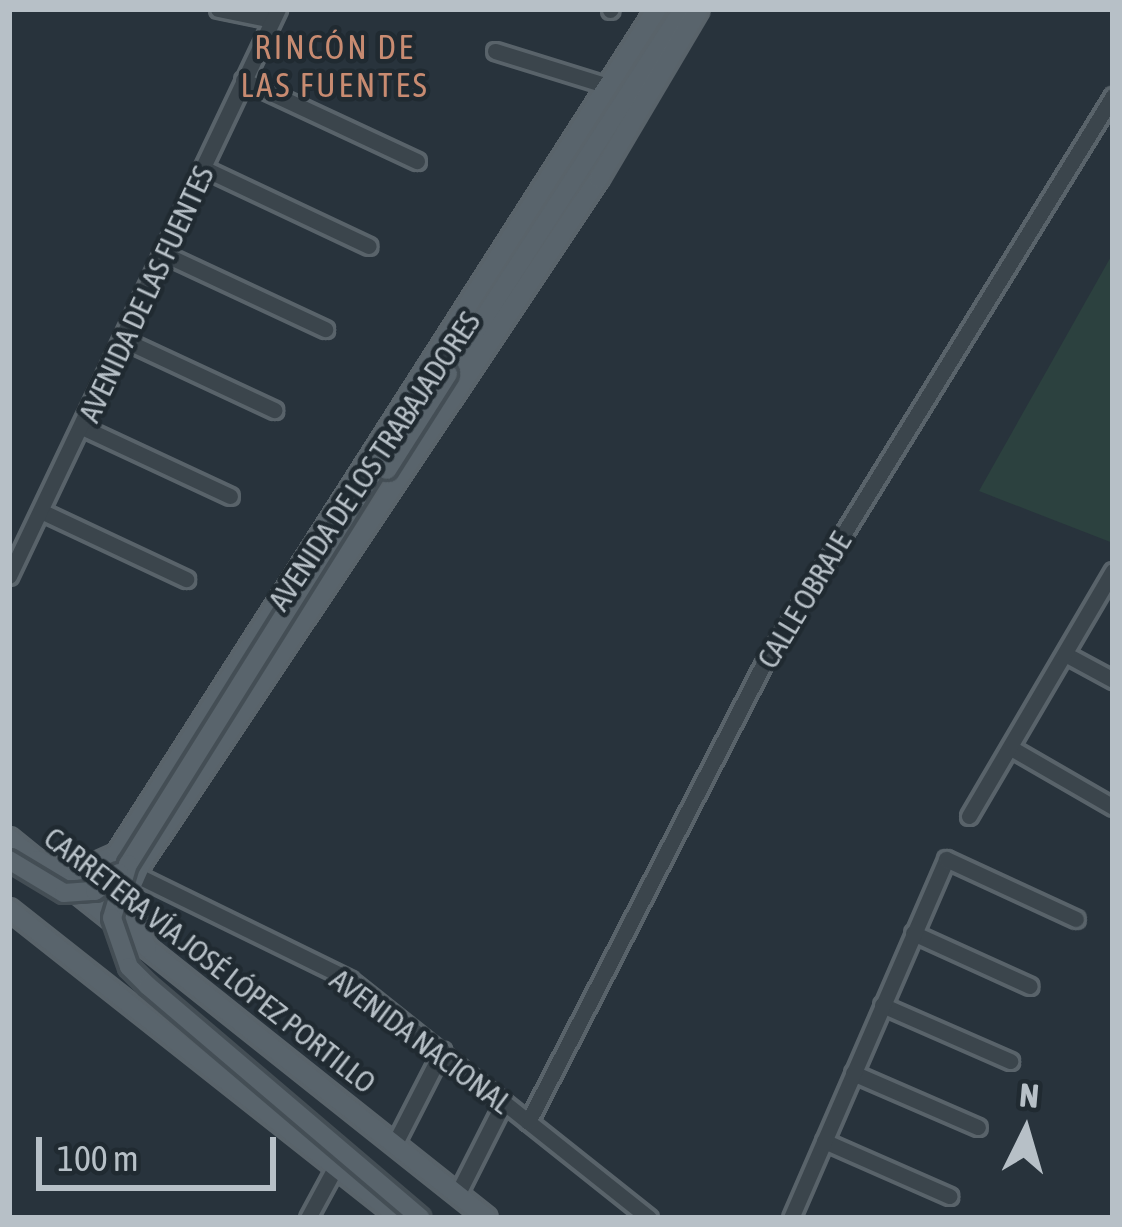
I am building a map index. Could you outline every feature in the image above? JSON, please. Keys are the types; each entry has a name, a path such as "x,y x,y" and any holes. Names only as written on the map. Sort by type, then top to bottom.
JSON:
{"main road":[{"path":"9,860 64,893 95,891 122,871 208,750 662,17 683,9"},
{"name":"AVENIDA DE LOS TRABAJADORES","path":"135,874 586,197 699,9"},
{"name":"AVENIDA DE LOS TRABAJADORES","path":"110,860 608,86 662,17"},
{"path":"421,1218 148,986 129,967 112,918 128,865 387,450 443,345"},
{"name":"CARRETERA VÍA JOSÉ LÓPEZ PORTILLO","path":"9,838 487,1218"},
{"path":"37,860 70,875 110,860"},
{"path":"135,874 129,915 147,948"},
{"path":"9,909 400,1218"}],"street":[{"path":"218,9 275,15"},
{"name":"AVENIDA DE LAS FUENTES","path":"9,576 45,513 275,15"},
{"path":"495,51 608,86"},
{"path":"243,80 417,161"},
{"name":"CALLE OBRAJE","path":"528,1122 764,663 1113,96"},
{"path":"203,168 369,246"},
{"path":"164,254 325,329"},
{"path":"124,340 274,410"},
{"path":"84,428 230,496"},
{"path":"45,513 186,579"},
{"path":"969,816 1113,571"},
{"path":"1065,654 1113,680"},
{"path":"1011,748 1113,807"},
{"path":"798,1216 824,1141 946,859 1076,919"},
{"name":"AVENIDA NACIONAL","path":"110,860 350,980 649,1218"},
{"path":"913,932 1030,986"},
{"path":"882,1006 1010,1061"},
{"path":"394,1145 442,1051"},
{"path":"853,1073 978,1127"},
{"path":"457,1195 504,1102"},
{"path":"824,1141 949,1196"},
{"path":"308,1218 334,1168"}],"green space":[{"path":"1113,253 1113,543 979,491"}],"district":[{"name":"RINCÓN DE LAS FUENTES","path":"335,67"}]}
